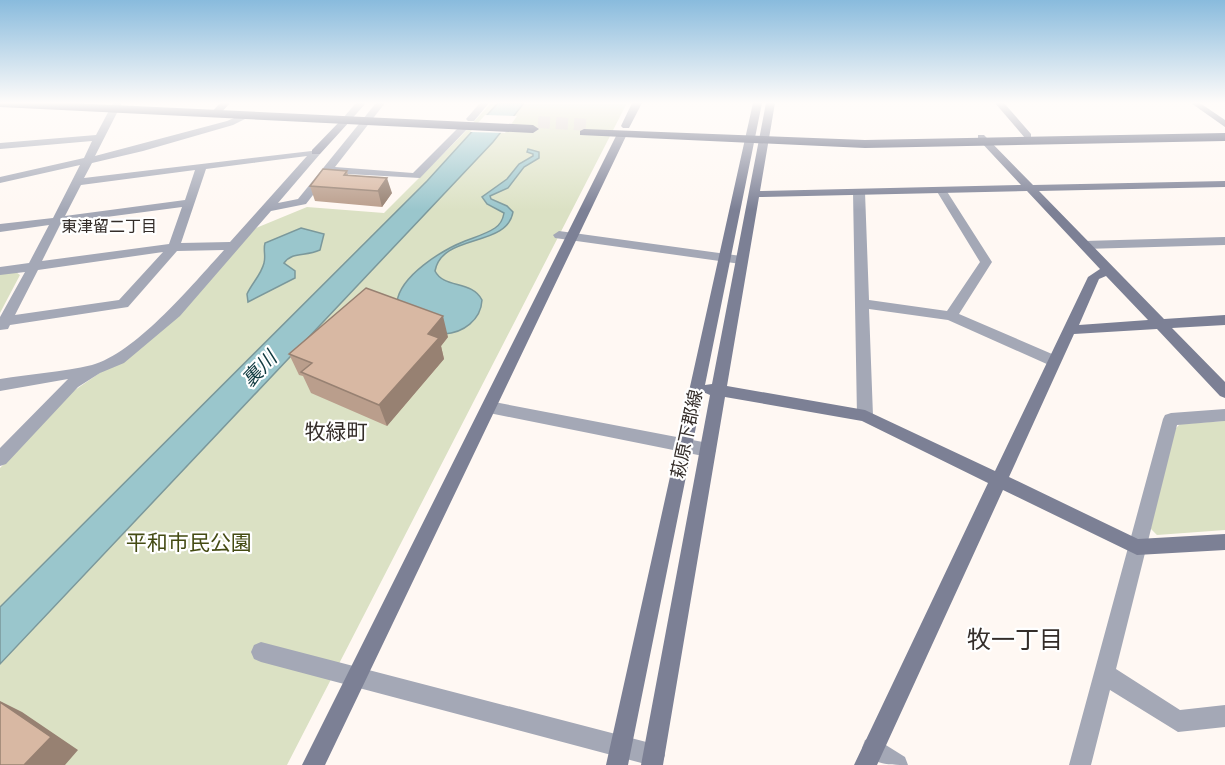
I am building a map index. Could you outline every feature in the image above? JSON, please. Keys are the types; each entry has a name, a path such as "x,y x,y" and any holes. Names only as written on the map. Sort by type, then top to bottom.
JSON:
{"highway":[{"path":"793,139 865,144 1088,139"},
{"path":"983,140 998,139"}],"street":[{"path":"0,146 89,139"},
{"path":"2,325 98,139"},
{"path":"0,180 86,162 177,139"},
{"path":"0,459 73,383 95,369 119,359 168,320 328,139"},
{"path":"268,208 302,202 352,139"},
{"path":"327,170 416,176 456,139"},
{"path":"313,765 489,407 565,236 619,139"},
{"name":"萩原下郡線","path":"619,756 724,258 756,139"},
{"name":"萩原下郡線","path":"653,760 753,194 757,139"},
{"path":"983,140 1225,392"},
{"path":"76,182 316,152"},
{"path":"2,325 123,304 174,248 202,166"},
{"path":"753,194 1225,184"},
{"path":"941,190 986,262 951,316"},
{"path":"859,192 865,416"},
{"path":"0,228 189,203"},
{"path":"565,236 741,260"},
{"path":"1084,245 1225,241"},
{"path":"0,271 174,248 235,246"},
{"path":"897,765 869,756 1094,277 1108,270"},
{"path":"863,304 951,316 1054,361"},
{"path":"1069,330 1225,320"},
{"path":"0,385 95,369"},
{"path":"697,387 865,416 1137,547 1225,542"},
{"path":"489,407 708,450"},
{"path":"1080,765 1106,675 1171,419 1225,415"},
{"path":"261,652 356,676 619,756 653,760"},
{"path":"1106,675 1178,721 1225,716"}],"green space":[{"name":"平和市民公園","path":"458,139 609,139 287,765 0,765 0,468 72,392 104,370 124,360 256,228 307,207 384,213"},
{"path":"16,272 20,275 0,313 0,274"},
{"path":"1225,421 1225,530 1157,535 1150,528 1175,429 1180,424"}],"water":[{"name":"裏川","path":"466,139 496,139 0,664 0,607 427,181"},
{"path":"528,149 539,152 539,158 524,167 508,188 490,196 491,199 507,206 513,212 508,223 499,231 449,251 440,259 435,271 439,277 472,290 482,300 478,314 470,324 458,331 444,334 397,302 400,292 414,274 434,257 499,225 504,213 487,204 482,197 507,179 519,164 533,156 527,152"},
{"path":"301,228 324,234 320,250 295,255 288,259 284,263 295,271 295,278 248,302 247,294 264,263 265,243"}],"building":[{"path":"323,169 347,171 344,175 387,178 378,191 310,186"},
{"path":"366,288 443,316 428,334 439,338 379,405 301,372 312,363 289,354"},
{"path":"0,702 51,737 24,765 0,765"}],"district":[{"name":"東津留二丁目","path":"109,226"},
{"name":"牧緑町","path":"336,432"},
{"name":"牧一丁目","path":"1015,640"}]}
